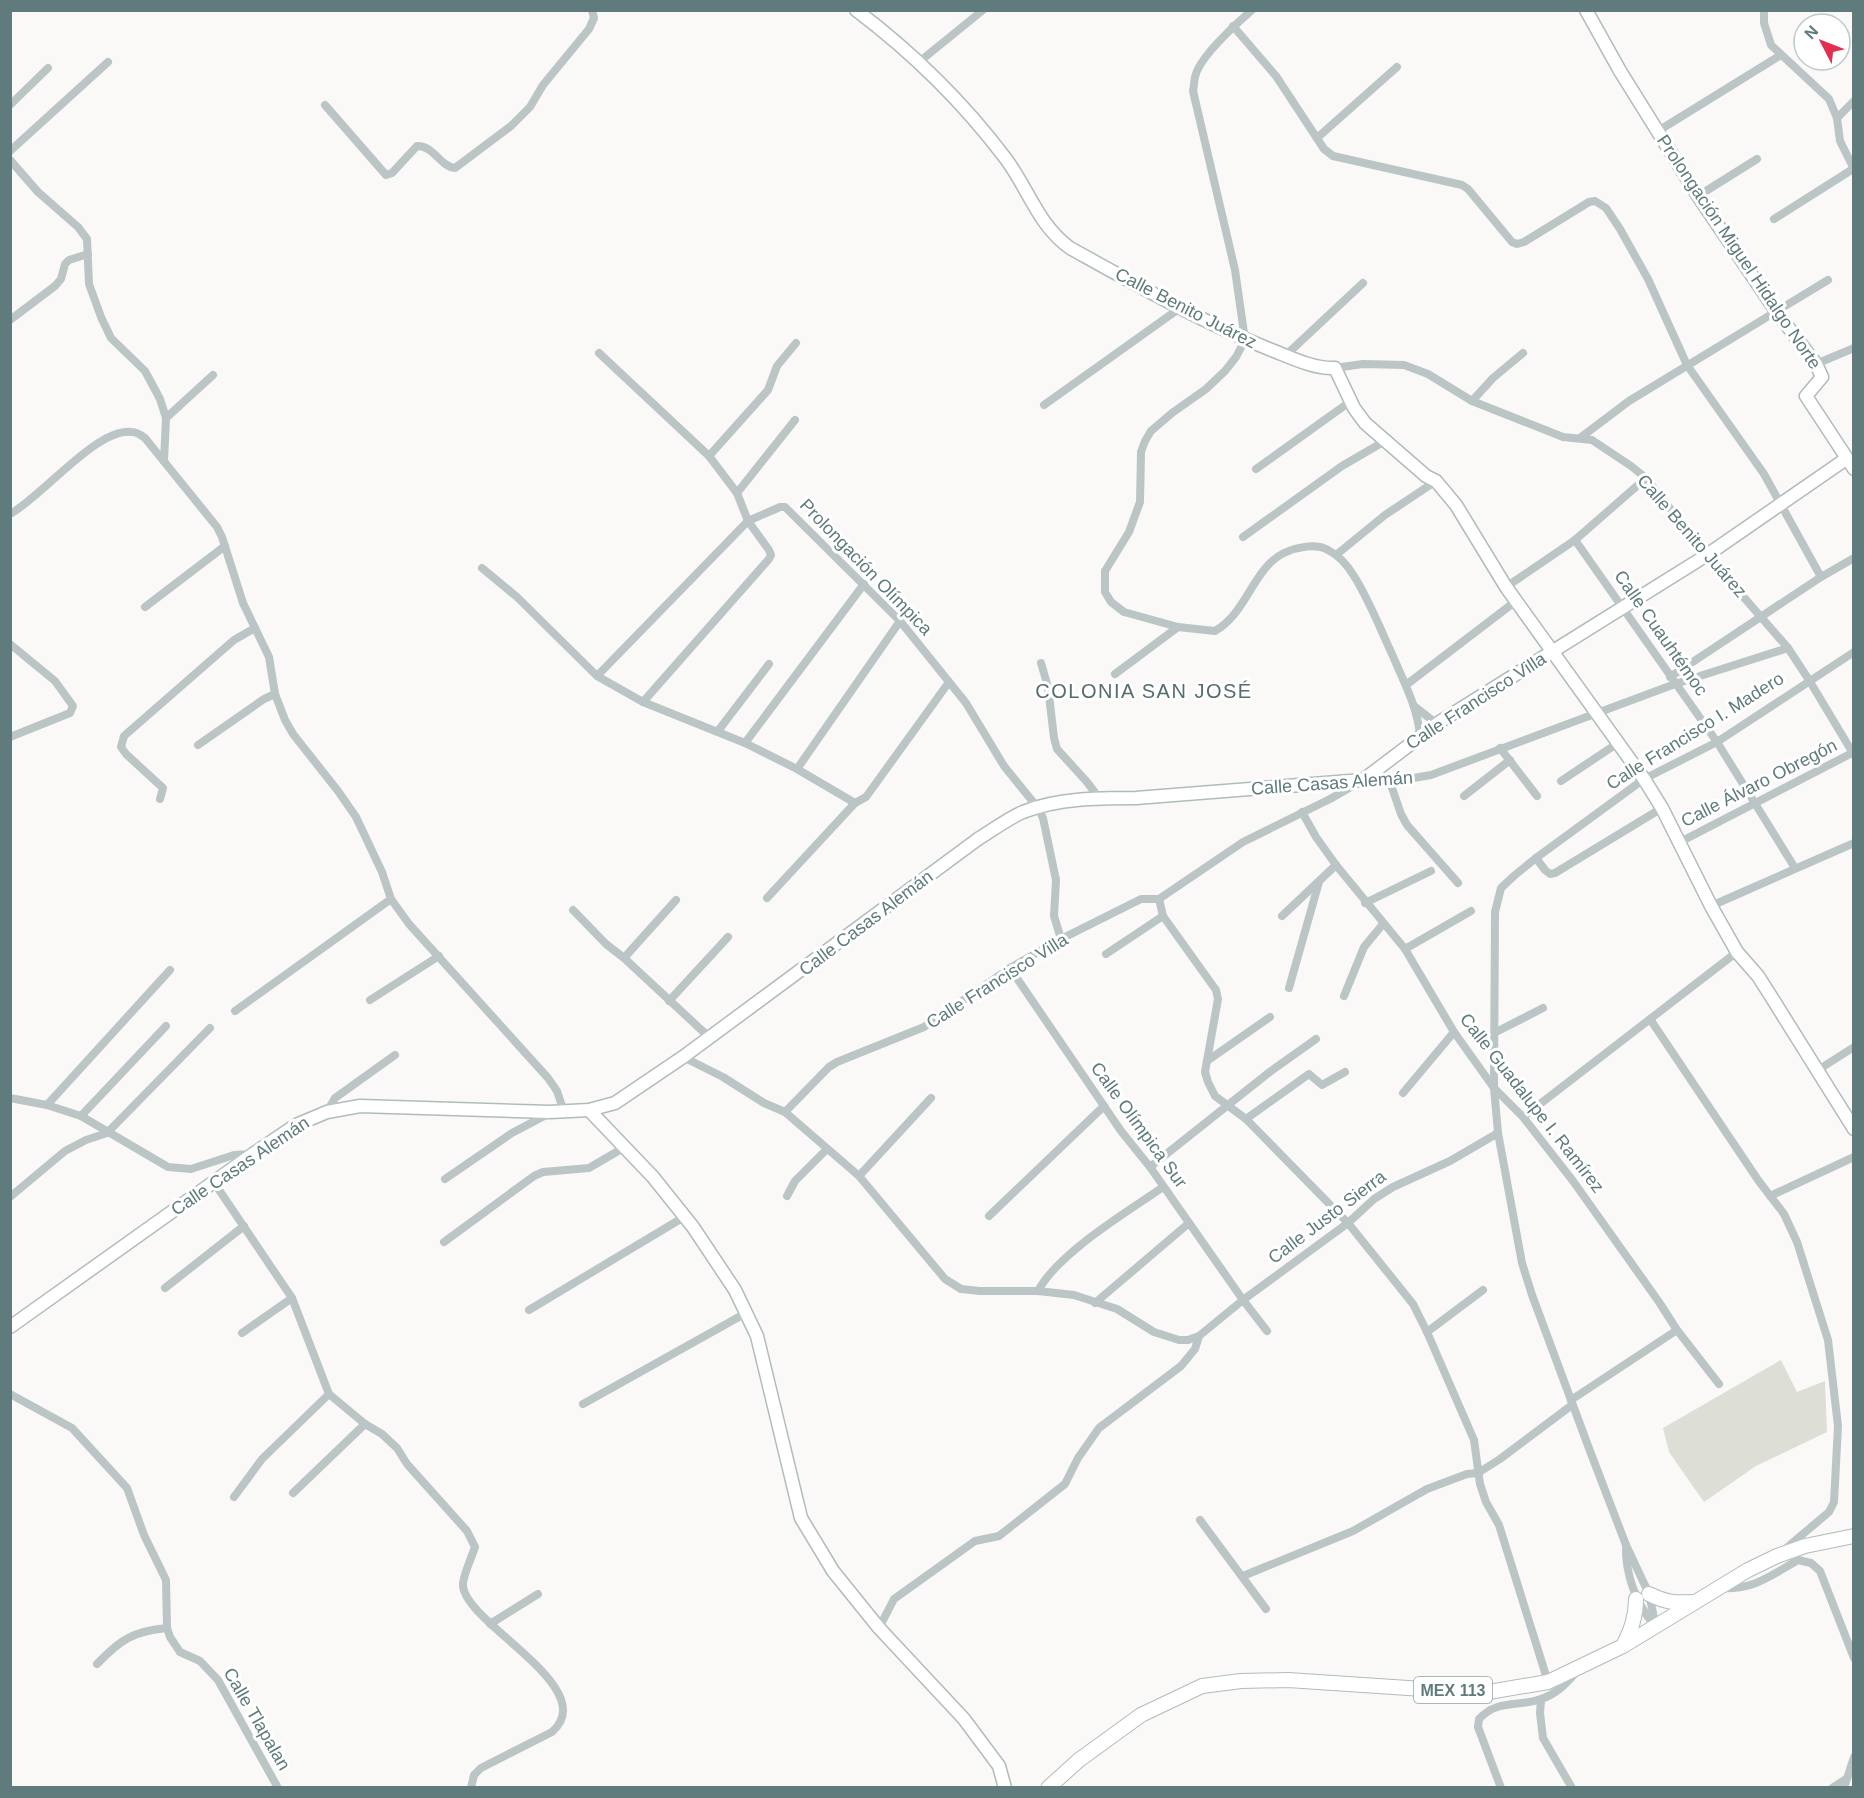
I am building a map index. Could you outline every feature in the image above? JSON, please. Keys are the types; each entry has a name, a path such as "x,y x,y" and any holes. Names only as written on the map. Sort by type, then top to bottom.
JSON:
{"main road":[{"name":"MEX 113","path":"1048,1788 1079,1760 1141,1715 1202,1686 1241,1681 1288,1680 1483,1693 1548,1682 1623,1646 1748,1570 1777,1556 1805,1546 1854,1536"},
{"path":"1623,1646 1633,1626 1642,1596 1675,1603 1698,1601"}],"street":[{"path":"325,105 386,175 392,173 417,146 428,147 447,165 455,168 511,126 530,107 543,85 589,29 594,18 592,10"},
{"name":"Calle Benito Juárez","path":"856,10 919,62 964,108 1017,175 1037,212 1053,234 1070,248 1180,308 1286,356 1319,367 1335,368 1363,364 1404,365 1428,374 1472,401 1563,437 1580,438 1599,443 1646,478 1707,555 1788,648 1853,753"},
{"path":"919,62 983,10"},
{"path":"1252,10 1233,26 1200,65 1195,77 1194,92 1235,270 1245,339 1225,372 1151,431 1142,452 1140,502 1129,532 1105,571 1105,592 1111,602 1124,612 1178,627 1215,631 1224,626 1246,599 1265,568 1272,561 1304,546 1323,547 1336,555 1353,574 1368,601 1406,685 1420,736"},
{"name":"Prolongación Miguel Hidalgo Norte","path":"1586,10 1620,71 1698,196 1776,311 1816,364 1821,377 1806,396 1851,461"},
{"path":"1764,10 1771,45 1829,99 1837,118 1840,141 1853,169 1774,219"},
{"path":"1233,26 1276,76 1324,149 1333,156 1462,185 1468,189 1512,242 1517,244 1589,202 1601,203 1611,215 1638,260 1687,365 1764,474 1821,577"},
{"path":"1658,131 1781,56"},
{"path":"10,151 108,62"},
{"path":"1317,138 1397,67"},
{"path":"10,105 48,68"},
{"path":"1837,118 1854,101"},
{"path":"1698,196 1757,159"},
{"path":"12,164 49,203 83,232 88,244 89,284 107,330 115,343 145,371 160,399 166,418 164,461"},
{"path":"10,320 55,286 61,279 64,264 88,254"},
{"path":"1580,438 1629,401 1828,280"},
{"path":"1286,356 1363,283"},
{"path":"1044,405 1180,308"},
{"path":"709,456 768,390 777,366 796,343"},
{"path":"1816,364 1854,348"},
{"path":"599,353 709,456 737,493 748,521 771,555 643,702"},
{"path":"1472,401 1493,378 1523,353"},
{"path":"1335,368 1365,423 1426,476 1436,481 1456,505 1506,587 1644,779 1662,808 1711,906 1737,952 1758,976 1854,1129"},
{"path":"166,418 213,375"},
{"path":"1256,469 1351,401"},
{"path":"737,493 795,420"},
{"path":"10,514 27,504 84,453 115,434 135,432 145,438 217,527 243,603 269,657 275,694 285,720 293,735 356,817 382,872 391,899 409,924 548,1078 557,1091 564,1112"},
{"path":"1243,537 1342,466 1385,441"},
{"name":"Calle Francisco Villa","path":"785,1112 829,1067 837,1062 924,1028 1010,968 1061,939 1141,899 1160,899 1243,842 1363,780 1441,721 1707,555 1851,461"},
{"path":"1506,587 1575,540 1646,478"},
{"path":"1336,555 1385,515 1436,481"},
{"name":"Prolongación Olímpica","path":"748,521 785,507 864,584 900,621 966,703 1004,766 1038,808"},
{"path":"597,676 748,521"},
{"name":"Calle Cuauhtémoc","path":"1575,540 1717,742 1796,868"},
{"path":"145,607 225,546"},
{"path":"1672,680 1762,616 1854,558"},
{"path":"482,568 517,597 597,676 643,702 745,743 797,769 855,803"},
{"path":"745,743 864,584"},
{"path":"1406,685 1516,601"},
{"path":"797,769 900,621"},
{"path":"1114,674 1178,627"},
{"path":"160,799 163,788 121,747 124,736 234,640 255,628"},
{"path":"10,644 55,681 73,706 70,713 10,737"},
{"name":"Calle Casas Alemán","path":"10,1327 213,1181 296,1125 327,1112 360,1106 564,1112 589,1110 615,1102 683,1057 978,839 1022,812 1099,798 1136,798 1363,780 1390,782 1431,775 1597,712 1672,680 1788,648"},
{"name":"Calle Francisco I. Madero","path":"1496,1032 1495,912 1501,888 1536,858 1644,779 1717,742 1854,652"},
{"path":"1041,663 1048,687 1054,738 1058,748 1099,798"},
{"path":"718,731 769,664"},
{"path":"767,898 855,803 866,797 949,682"},
{"path":"198,745 264,699 275,694"},
{"path":"1412,703 1433,721 1441,721"},
{"path":"1562,780 1618,743"},
{"path":"1500,748 1537,796"},
{"name":"Calle Álvaro Obregón","path":"1680,842 1853,753"},
{"path":"1464,796 1510,760"},
{"path":"1390,782 1407,825 1458,884"},
{"path":"1038,808 1044,818 1056,880 1054,916 1061,939"},
{"path":"1536,858 1550,874 1555,873 1662,808"},
{"name":"Calle Guadalupe I. Ramírez","path":"1302,812 1336,865 1365,903 1405,948 1454,1032 1494,1088 1523,1117 1573,1181 1677,1330 1719,1384"},
{"path":"1711,906 1854,843"},
{"path":"1282,916 1336,865"},
{"path":"1365,903 1431,871"},
{"path":"1289,988 1319,882"},
{"path":"235,1011 391,899"},
{"path":"1160,899 1163,916 1216,990 1218,999 1205,1072 1215,1096 1246,1119 1348,1223 1413,1304 1427,1332 1474,1440 1478,1473 1486,1502 1499,1525 1548,1682"},
{"path":"624,958 676,900"},
{"path":"573,910 606,944 709,1038"},
{"path":"1405,948 1471,911"},
{"path":"1106,954 1163,916"},
{"path":"1344,996 1364,947 1383,924"},
{"path":"669,1000 728,937"},
{"path":"1523,1117 1737,952"},
{"path":"370,1000 440,956"},
{"name":"Calle Olímpica Sur","path":"1010,968 1104,1106 1150,1167 1242,1300 1267,1331"},
{"path":"47,1105 170,970"},
{"path":"1542,1008 1496,1032 1494,1088 1498,1133 1522,1263 1532,1295 1626,1545 1631,1551 1642,1596 1641,1608 1656,1627"},
{"path":"1207,1061 1270,1017"},
{"path":"1650,1019 1784,1214 1797,1242 1828,1340 1838,1426 1834,1502 1829,1512 1777,1556"},
{"path":"81,1116 166,1026"},
{"path":"10,1197 65,1151 86,1140 108,1133 210,1028"},
{"path":"1403,1093 1454,1032"},
{"path":"1150,1167 1271,1071 1316,1039"},
{"path":"1818,1070 1854,1047"},
{"path":"327,1112 335,1098 395,1055"},
{"path":"683,1057 723,1077 764,1103 785,1112 859,1176 945,1279 961,1289 980,1292 1038,1291 1074,1295 1117,1310 1154,1332 1179,1340 1199,1336"},
{"path":"1246,1119 1309,1074 1322,1085 1345,1072"},
{"path":"10,1098 47,1105 81,1116 168,1167 191,1169 234,1155 253,1154"},
{"path":"859,1176 931,1098"},
{"path":"989,1216 1104,1106"},
{"path":"589,1110 653,1177 735,1290 757,1336 801,1518 833,1571 879,1628 964,1719 999,1766 1005,1788"},
{"path":"445,1179 512,1133 550,1112"},
{"name":"Calle Justo Sierra","path":"1199,1336 1242,1300 1348,1223 1366,1205 1393,1187 1450,1161 1498,1133"},
{"path":"444,1242 534,1176 543,1172 588,1168 625,1147"},
{"path":"787,1196 801,1174 827,1149"},
{"path":"1770,1196 1854,1157"},
{"path":"213,1181 292,1298 329,1394 397,1448 407,1464 467,1531 475,1547 463,1585 467,1599 490,1624 535,1663 552,1684 561,1701 563,1714 560,1725 552,1732 481,1768 474,1774 470,1783 471,1788"},
{"path":"1038,1291 1042,1283 1077,1249 1163,1187"},
{"path":"529,1310 684,1217"},
{"path":"1095,1303 1189,1223"},
{"path":"165,1288 244,1226"},
{"path":"1427,1332 1483,1290"},
{"path":"242,1333 292,1298"},
{"path":"583,1404 746,1313"},
{"path":"1243,1576 1353,1531 1427,1489 1467,1474 1478,1473 1500,1459 1571,1402 1677,1330"},
{"path":"879,1628 894,1599 975,1541 999,1536 1065,1484 1078,1458 1099,1428 1188,1359 1195,1349 1199,1336"},
{"path":"10,1394 72,1428 127,1488 140,1526 166,1580 167,1628 154,1629 126,1637 97,1664"},
{"path":"234,1497 262,1460 329,1394"},
{"path":"293,1492 364,1424"},
{"path":"1200,1520 1266,1608"},
{"path":"1626,1545 1626,1554 1656,1627"},
{"path":"1719,1588 1738,1589 1755,1584 1798,1560 1810,1563 1820,1571 1854,1658"},
{"path":"490,1624 538,1594"},
{"name":"Calle Tlapalan","path":"167,1628 180,1652 200,1661 218,1680 278,1788"},
{"path":"1501,1788 1478,1727 1479,1719 1493,1707 1541,1700 1563,1688 1579,1668"},
{"path":"1541,1700 1543,1738 1572,1788"},
{"path":"1832,1788 1845,1783 1854,1757"}],"shaded area":[{"path":"1781,1360 1797,1392 1825,1381 1827,1432 1756,1466 1704,1502 1669,1452 1663,1428"}],"district":[{"name":"COLONIA SAN JOSÉ","path":"1144,691"}]}
